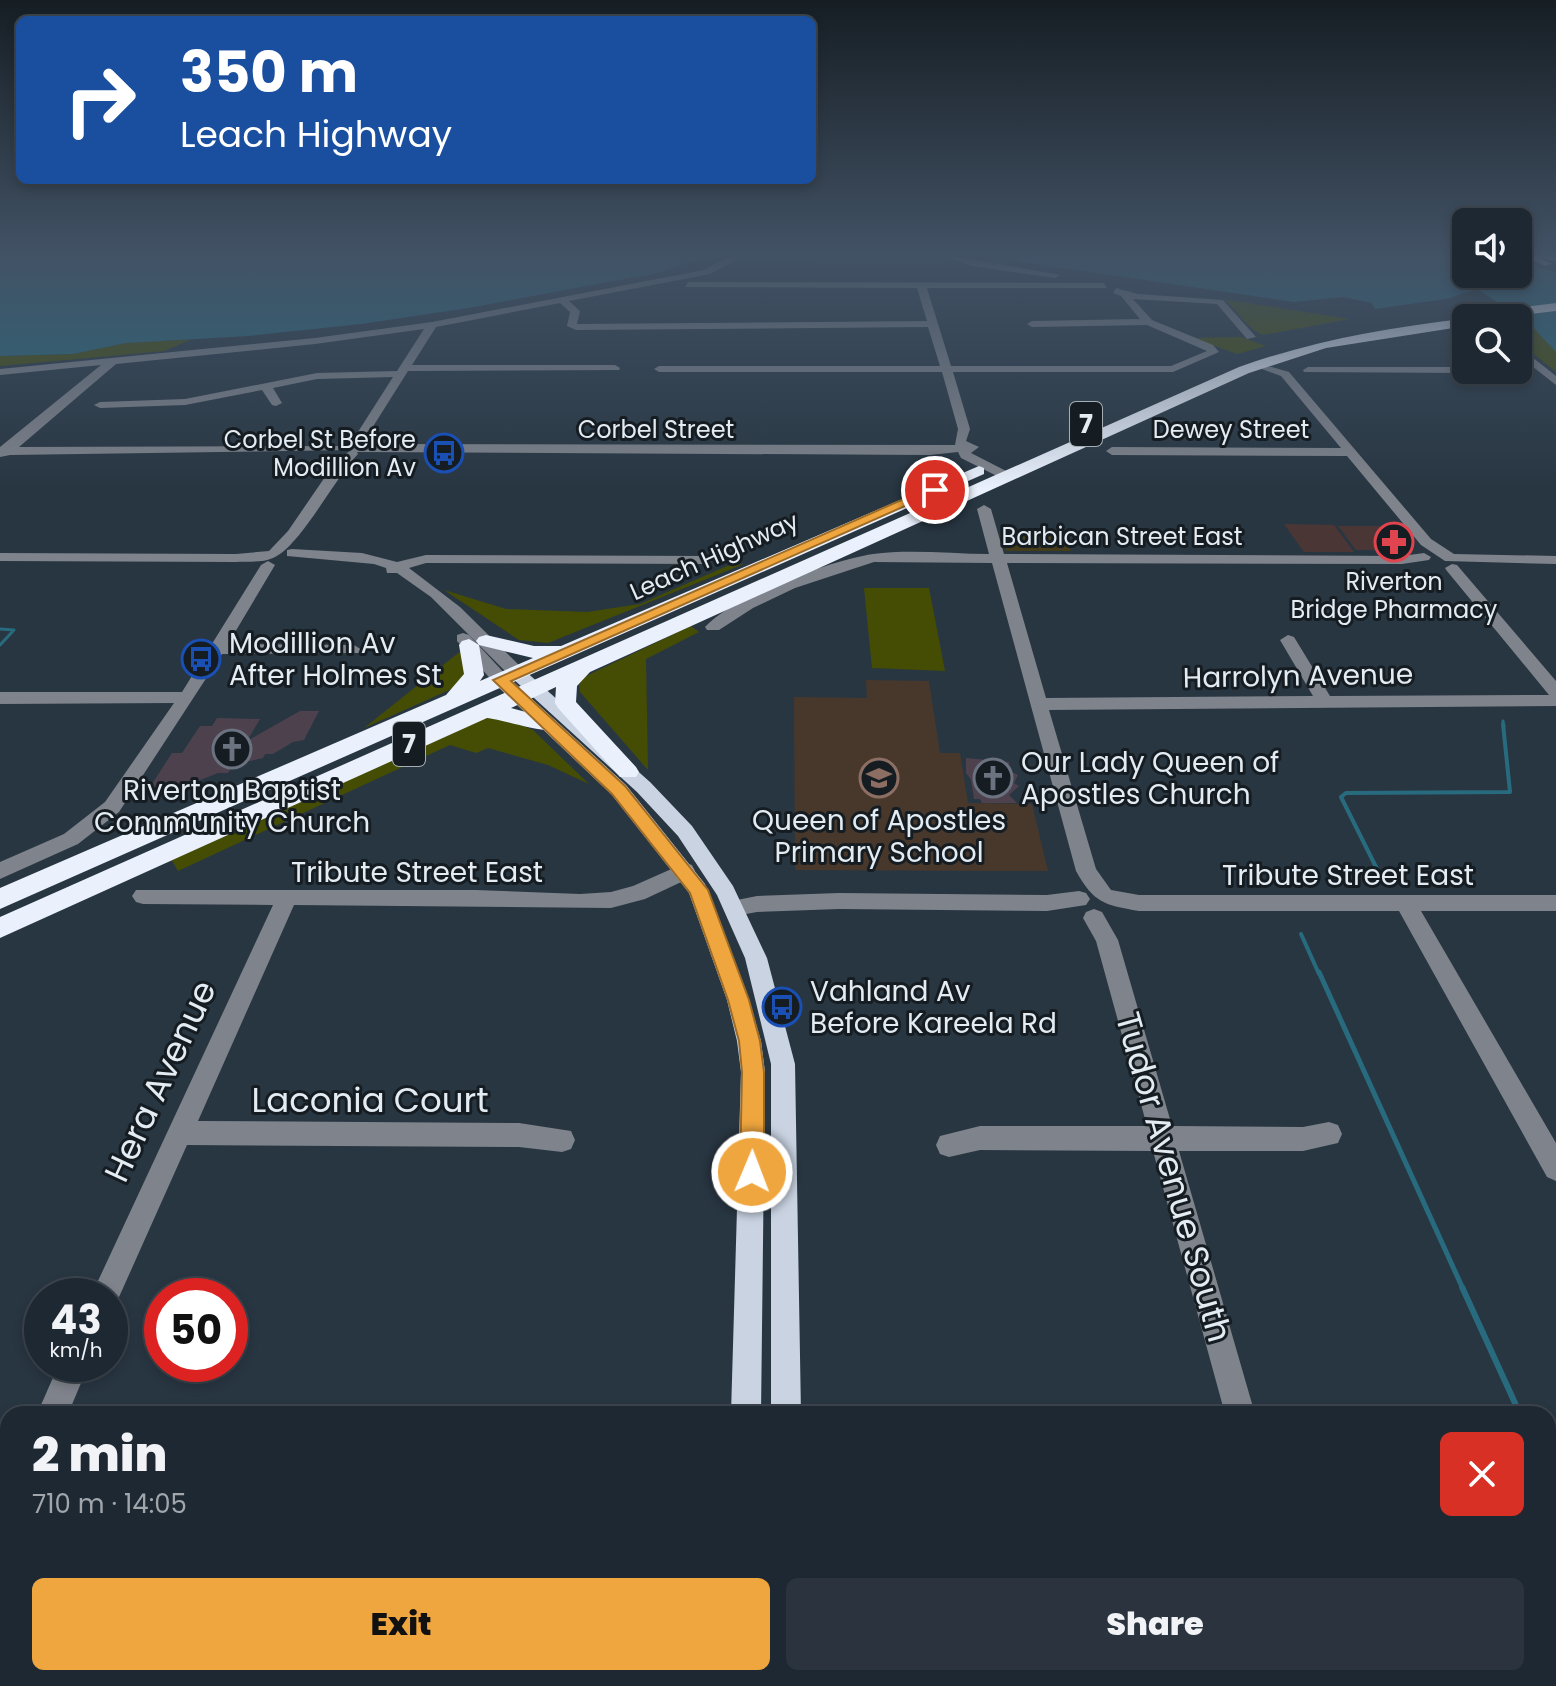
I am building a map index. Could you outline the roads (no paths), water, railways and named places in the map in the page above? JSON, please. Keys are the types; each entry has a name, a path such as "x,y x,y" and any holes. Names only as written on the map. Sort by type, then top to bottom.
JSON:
{"highway":[{"name":"Leach Highway","path":"0,899 569,649 1004,467 1279,347 1368,332"},
{"name":"Leach Highway","path":"1057,437 1228,370 1395,332"},
{"path":"1277,369 1276,365 1289,354"},
{"name":"Leach Highway","path":"0,928 586,665 1004,467"},
{"path":"453,700 474,675 477,643 538,653 569,649"},
{"path":"586,665 567,684 565,703 628,772"},
{"path":"482,711 500,712 547,725"}],"main road":[{"path":"509,676 525,692 628,772 663,806 714,868 735,908 778,1030 783,1064 786,1406"},
{"path":"525,692 547,725 619,790 685,871 698,890 738,1000 749,1041 753,1072 746,1406"}],"street":[{"path":"0,372 383,332"},
{"path":"0,871 81,832 112,807 428,332"},
{"path":"935,332 968,448 1004,467"},
{"path":"659,369 1173,369 1214,352 1171,332"},
{"path":"1246,332 1251,337"},
{"path":"2,453 113,361"},
{"path":"1532,362 1556,382"},
{"path":"1258,364 1277,369 1293,383 1556,692"},
{"path":"100,405 185,402 317,376 402,371 615,368"},
{"path":"1228,370 1266,374 1302,396"},
{"path":"1308,370 1452,370"},
{"path":"1532,370 1541,370"},
{"path":"265,385 276,403"},
{"name":"Corbel Street","path":"2,453 930,451 968,448"},
{"name":"Dewey Street","path":"1112,451 1350,452"},
{"name":"Tudor Avenue South","path":"984,509 1165,1139 1238,1406"},
{"path":"0,557 278,558 346,560 395,568 426,559 707,560"},
{"name":"Barbican Street East","path":"713,627 729,614 851,563 874,558 1556,560"},
{"path":"395,568 509,676"},
{"path":"1288,640 1324,700"},
{"path":"217,649 354,650"},
{"path":"0,698 187,697"},
{"name":"Harrolyn Avenue","path":"1040,704 1556,700"},
{"name":"Tribute Street East","path":"143,896 611,900 638,893 685,871"},
{"name":"Hera Avenue","path":"113,1278 286,899"},
{"name":"Tribute Street East","path":"735,908 757,904 839,901 1047,903 1098,909 1139,903 1556,903"},
{"path":"1405,903 1552,1154"},
{"name":"Laconia Court","path":"178,1133 519,1135 562,1140"},
{"path":"949,1145 980,1138 1303,1139 1329,1134"},
{"path":"56,1406 66,1382"}],"water":[{"path":"0,332 289,332 126,343 73,354 0,356"},
{"path":"1537,332 1556,332 1556,352"}],"waterway":[{"path":"0,629 14,630 0,645"},
{"path":"1503,721 1504,726"},
{"path":"1381,877 1341,797 1346,793 1510,792 1503,724"},
{"path":"1301,934 1319,974"},
{"path":"1319,972 1463,1289"},
{"path":"1462,1287 1516,1406"}],"place":[{"name":"Corbel St Before Modillion Av","path":"444,453"},
{"name":"Riverton Bridge Pharmacy","path":"1394,542"},
{"name":"Modillion Av After Holmes St","path":"201,659"},
{"name":"Riverton Baptist Community Church","path":"232,749"},
{"name":"Queen of Apostles Primary School","path":"879,778"},
{"name":"Our Lady Queen of Apostles Church","path":"993,778"},
{"name":"Vahland Av Before Kareela Rd","path":"782,1007"}]}
